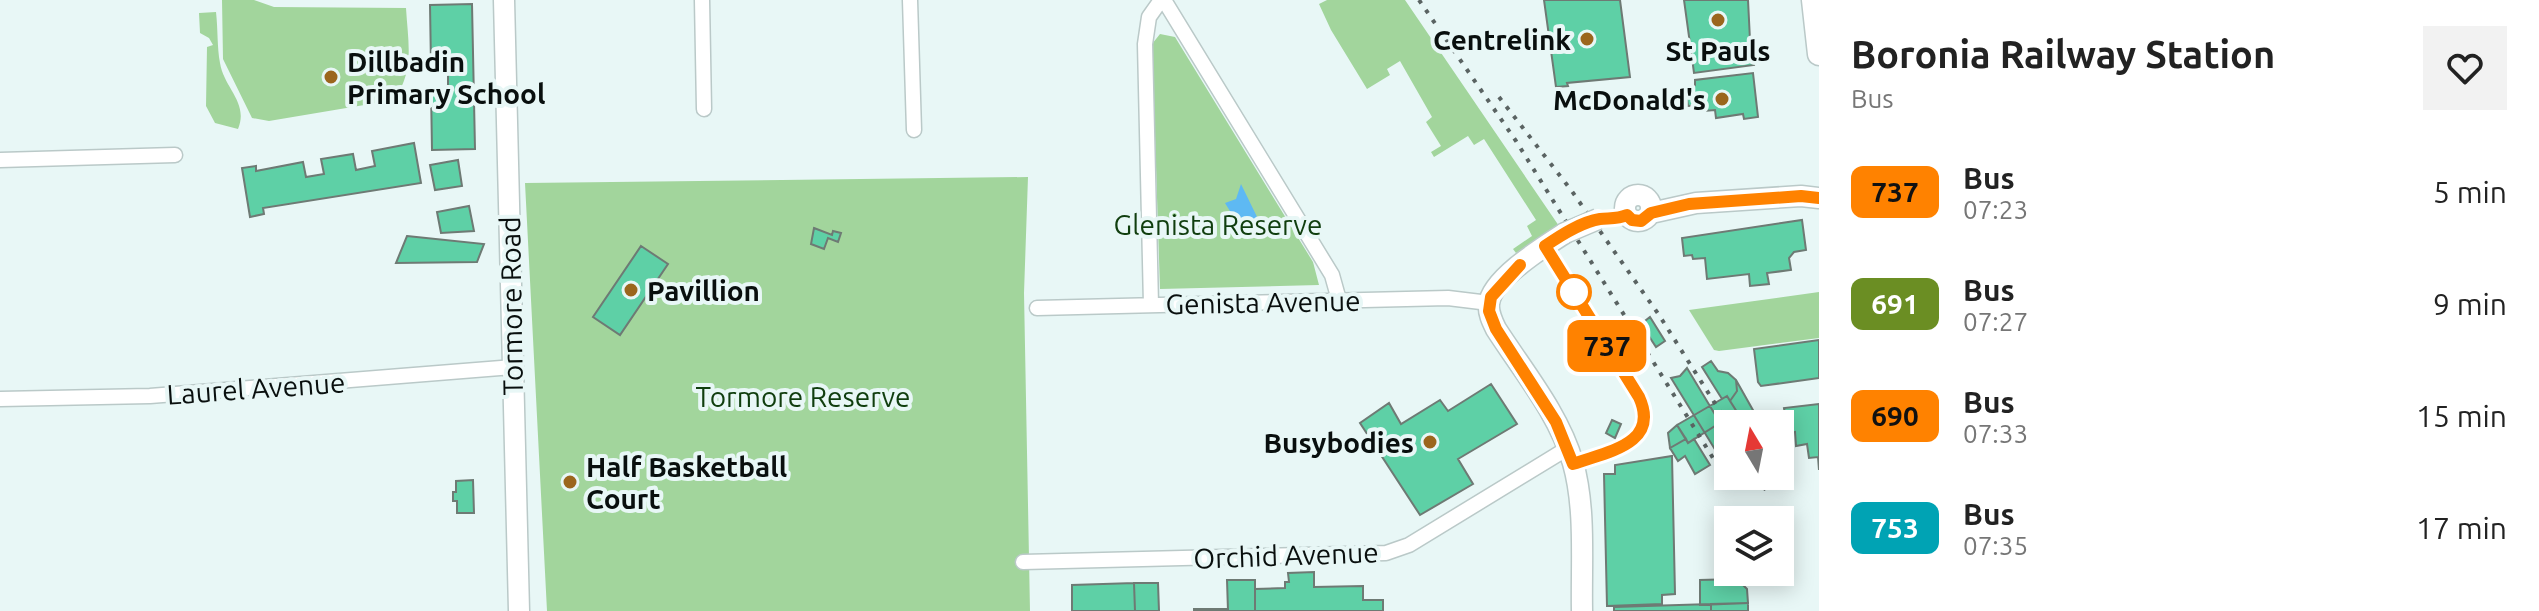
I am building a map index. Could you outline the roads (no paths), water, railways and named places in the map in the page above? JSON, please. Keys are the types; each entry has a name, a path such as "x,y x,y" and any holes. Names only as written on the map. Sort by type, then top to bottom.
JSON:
{"main road":[{"name":"Tormore Road","path":"504,0 519,611"},
{"path":"1813,0 1819,54"},
{"path":"1582,611 1578,488 1568,448 1556,422 1496,329 1491,319 1491,297 1508,275 1565,233 1598,219 1618,219 1637,195 1650,206 1801,196 1819,198"}],"street":[{"path":"702,0 704,109"},
{"path":"910,0 914,130"},
{"path":"1151,305 1145,44 1149,17 1162,0 1332,275 1339,300"},
{"path":"0,160 175,155"},
{"name":"Genista Avenue","path":"1037,308 1448,298 1489,303"},
{"name":"Laurel Avenue","path":"0,399 150,396 512,367"},
{"name":"Orchid Avenue","path":"1023,562 1386,553 1409,545 1568,448"}],"water":[{"path":"1241,184 1260,223 1241,229 1225,203 1236,199"}],"railway":[{"path":"1419,0 1516,141 1736,495"},
{"path":"1499,97 1571,190 1659,315 1719,410"}],"place":[{"name":"St Pauls","path":"1718,20"},
{"name":"Centrelink","path":"1587,39"},
{"name":"Dillbadin Primary School","path":"331,77"},
{"name":"McDonald's","path":"1722,99"},
{"name":"Pavillion","path":"631,290"},
{"name":"Busybodies","path":"1430,442"},
{"name":"Half Basketball Court","path":"570,482"}],"park label":[{"name":"Glenista Reserve","path":"1218,224"},
{"name":"Tormore Reserve","path":"803,396"}]}
